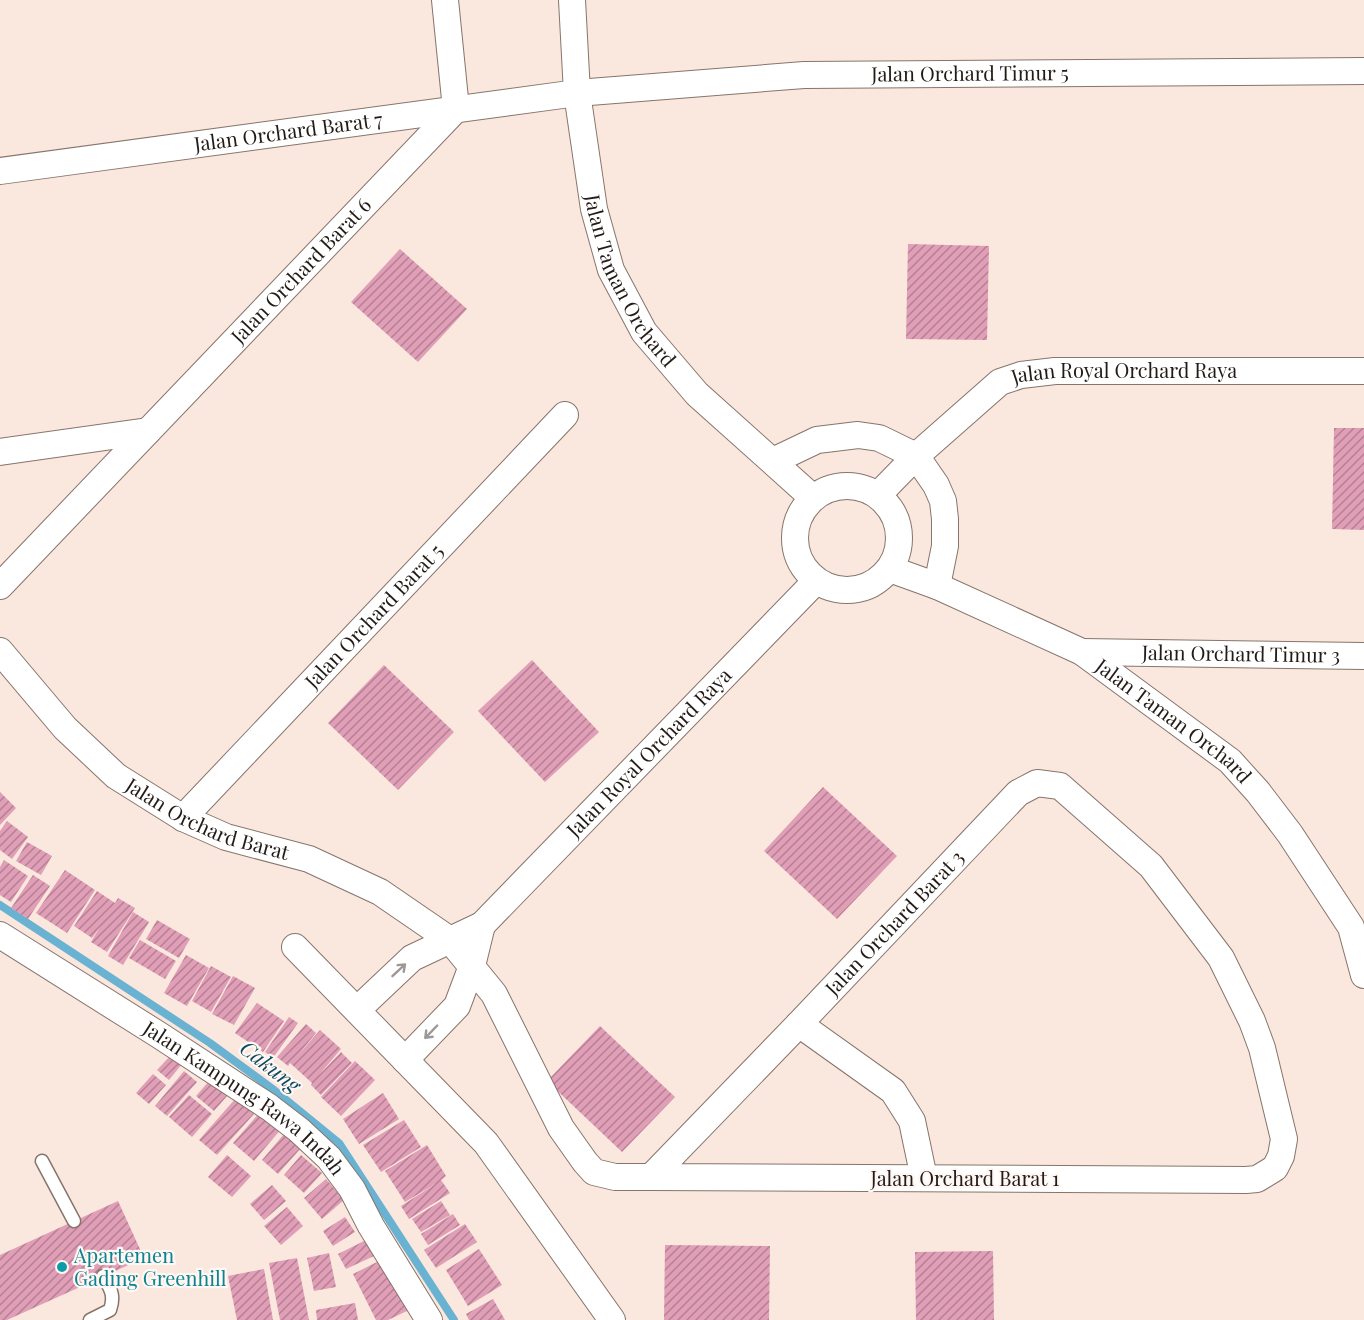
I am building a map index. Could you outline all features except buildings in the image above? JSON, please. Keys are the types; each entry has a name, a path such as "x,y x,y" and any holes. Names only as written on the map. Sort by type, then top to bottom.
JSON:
{"street":[{"path":"444,0 467,108"},
{"name":"Jalan Taman Orchard","path":"572,0 567,94 610,270 644,332 697,394 813,498"},
{"name":"Jalan Orchard Timur 5","path":"567,94 804,75 1364,71"},
{"name":"Jalan Orchard Barat 7","path":"0,171 567,94"},
{"name":"Jalan Orchard Barat 6","path":"0,586 148,431 467,108"},
{"name":"Jalan Royal Orchard Raya","path":"878,495 916,456 1000,382 1021,375 1055,371 1364,371"},
{"name":"Jalan Orchard Barat 5","path":"183,818 565,415"},
{"path":"0,452 148,431"},
{"path":"773,461 817,440 858,435 879,438 916,456 936,485 943,501 945,546 937,586"},
{"path":"857,486 878,495 895,516 900,543 890,568 869,586 842,590 816,581 797,555 796,524 813,498 834,487 857,486"},
{"name":"Jalan Taman Orchard","path":"890,568 937,586 1082,652 1230,761 1258,792 1358,927 1364,975"},
{"name":"Jalan Royal Orchard Raya","path":"357,1010 412,958 482,925 816,581"},
{"name":"Jalan Orchard Barat","path":"0,651 65,728 116,776 183,818 226,837 309,859 380,892 450,940"},
{"name":"Jalan Orchard Timur 3","path":"1082,652 1364,656"},
{"name":"Jalan Orchard Barat 3","path":"651,1177 1018,793 1037,783 1059,786 1151,866 1221,958 1252,1021 1262,1048 1284,1139 1281,1156 1275,1168"},
{"path":"405,1060 457,1006 472,966 482,925"},
{"name":"Jalan Kampung Rawa Indah","path":"0,935 169,1041 299,1130 329,1158 352,1189 371,1227 429,1320"},
{"path":"450,940 494,994 561,1128 585,1162 594,1172 615,1177 651,1177"},
{"path":"295,947 486,1143 612,1320"},
{"path":"799,1024 893,1091 912,1121 924,1178"},
{"name":"Jalan Orchard Barat 1","path":"651,1177 1246,1180 1257,1179 1275,1168"}],"lane":[{"path":"42,1161 74,1221"},
{"path":"90,1320 110,1310 113,1302 112,1291 103,1276"}],"waterway":[{"name":"Cakung","path":"0,905 210,1043 274,1090 339,1143 454,1320"}],"place":[{"name":"Apartemen Gading Greenhill","path":"62,1267"}]}
